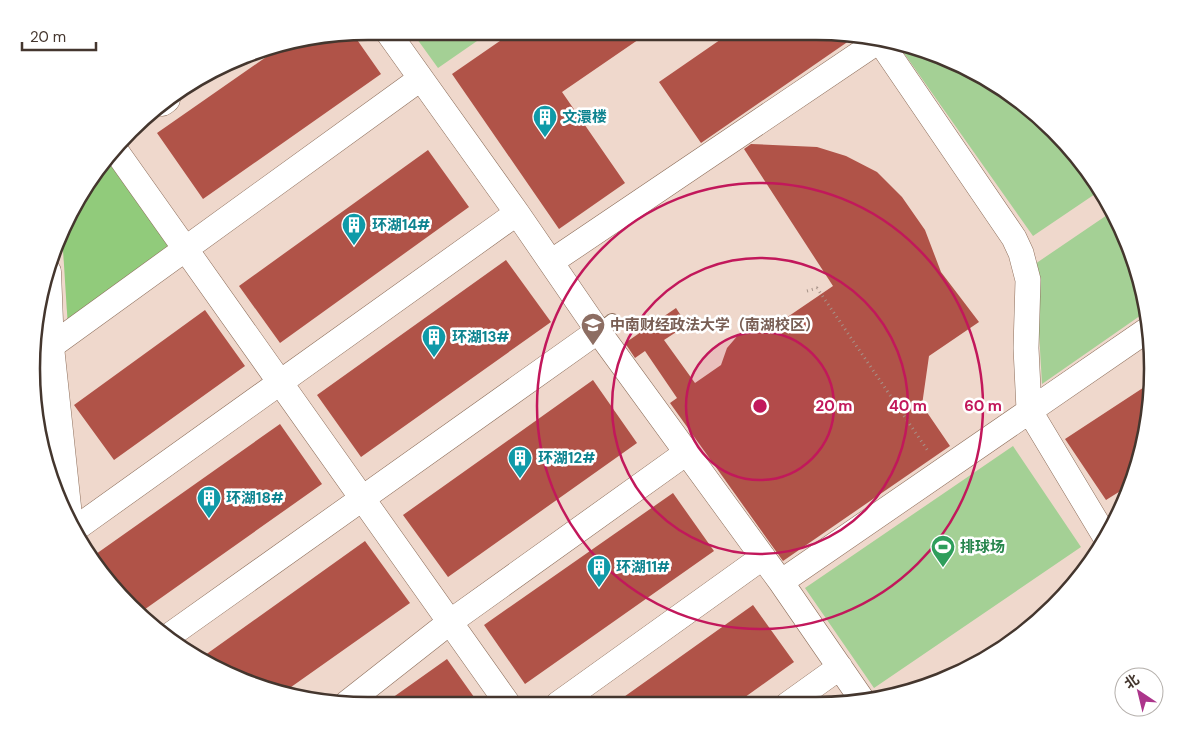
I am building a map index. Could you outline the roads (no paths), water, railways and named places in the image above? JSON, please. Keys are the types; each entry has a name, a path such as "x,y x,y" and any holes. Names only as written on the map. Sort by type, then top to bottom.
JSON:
{"main road":[{"path":"48,296 50,347 66,496"}],"street":[{"path":"392,40 551,262 605,326 686,452 781,582 859,694"},
{"path":"551,262 872,45"},
{"path":"884,47 1014,238 1021,253 1028,280 1026,348 1029,410 1101,530"},
{"path":"50,347 420,79"},
{"path":"119,155 503,697"},
{"path":"80,525 517,213"},
{"path":"174,633 363,500 605,326"},
{"path":"781,582 1142,334"},
{"path":"355,696 450,622 686,452"},
{"path":"568,697 763,557"},
{"path":"798,697 840,667"}],"place":[{"name":"文澴楼","path":"545,138"},
{"name":"环湖14#","path":"354,246"},
{"name":"中南财经政法大学（南湖校区）","path":"593,346"},
{"name":"环湖13#","path":"434,358"},
{"name":"环湖12#","path":"520,479"},
{"name":"环湖18#","path":"209,519"},
{"name":"排球场","path":"943,568"},
{"name":"环湖11#","path":"599,588"}]}
